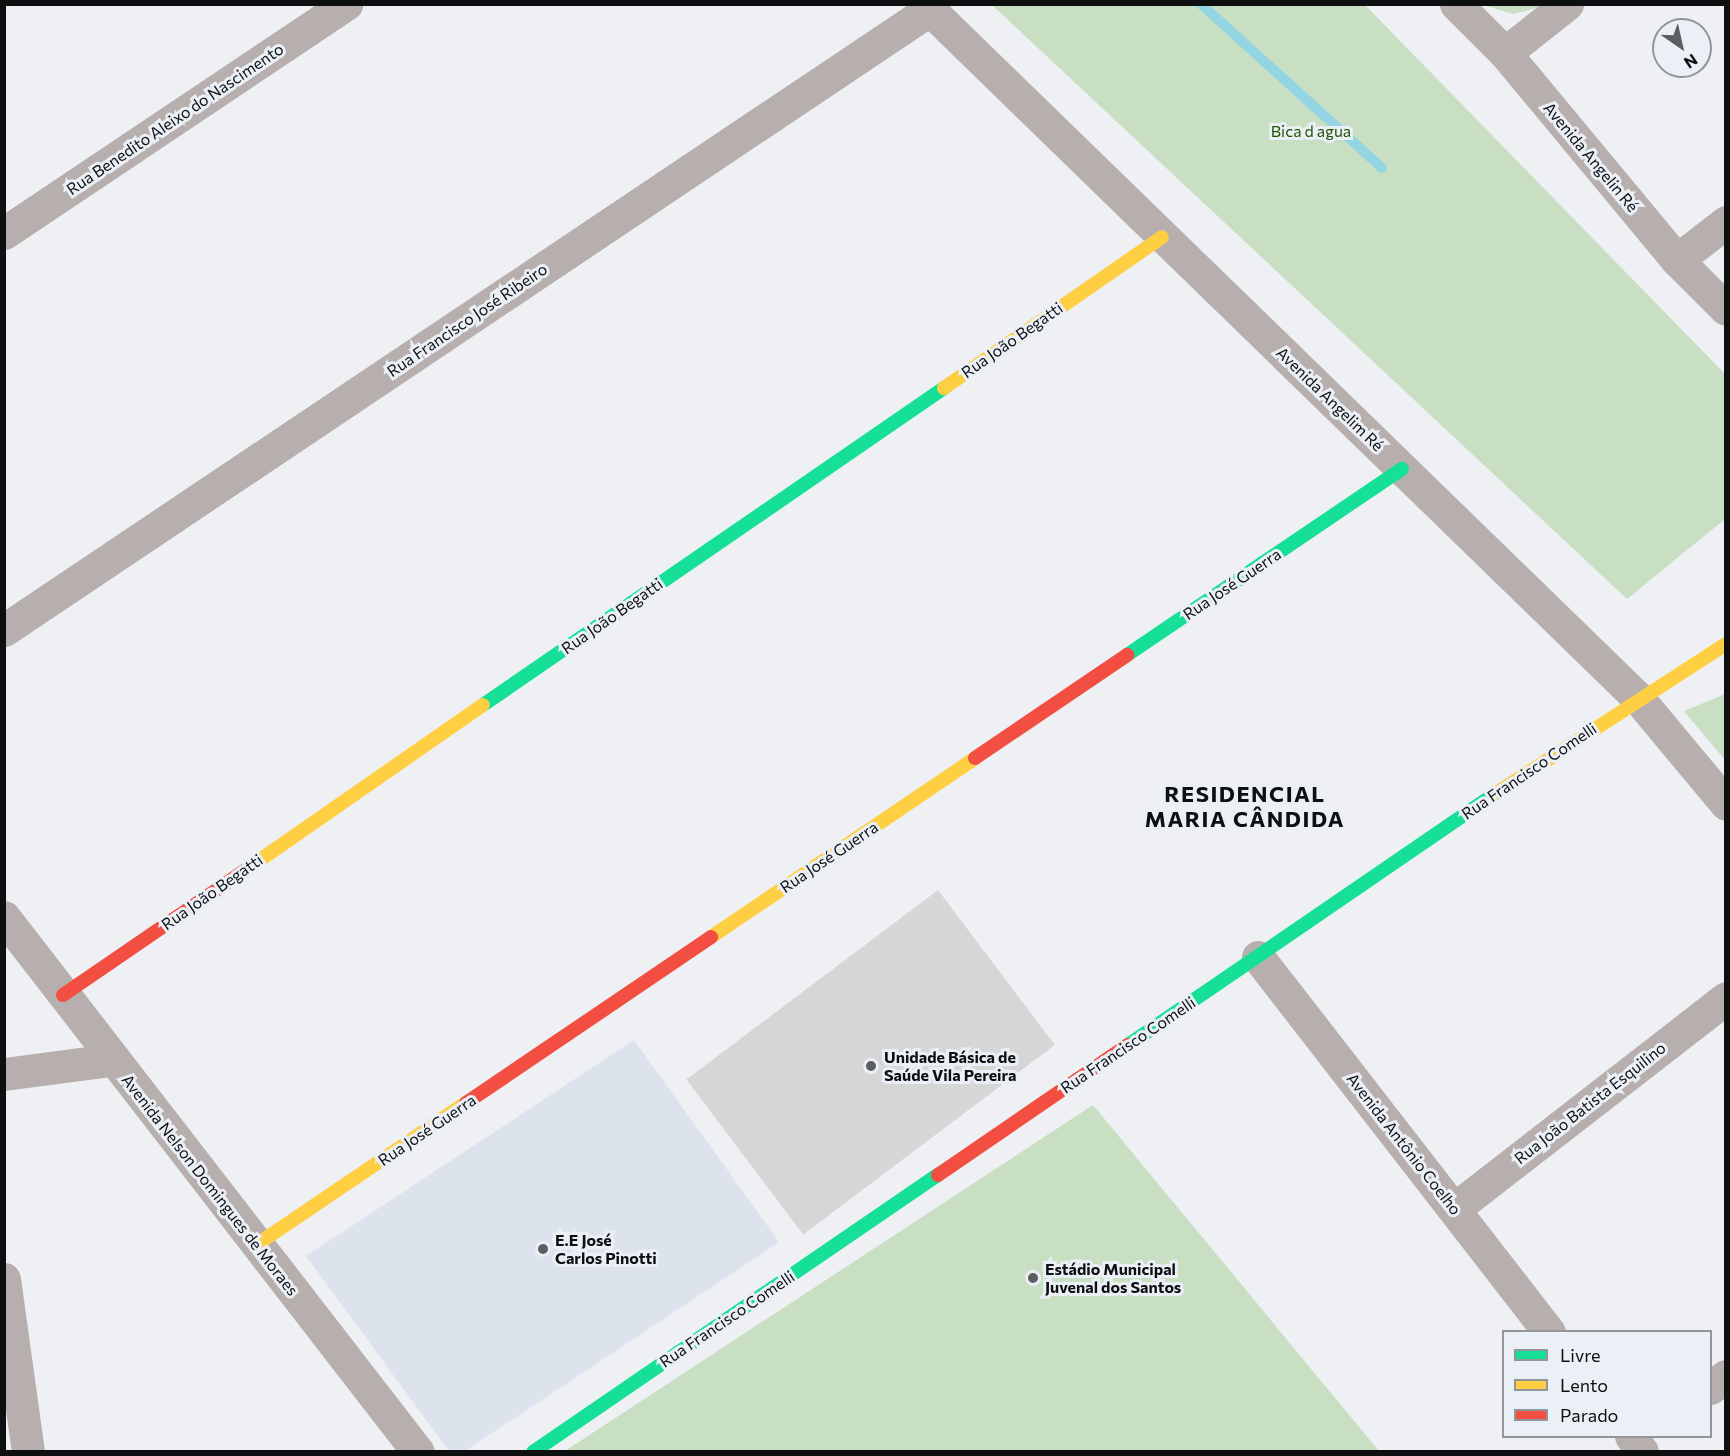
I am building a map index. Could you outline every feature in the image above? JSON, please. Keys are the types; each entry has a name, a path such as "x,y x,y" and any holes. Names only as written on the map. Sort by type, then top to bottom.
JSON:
{"street":[{"name":"Rua Benedito Aleixo do Nascimento","path":"4,233 346,4"},
{"name":"Avenida Angelin Ré","path":"1456,4 1505,53 1677,260 1725,309"},
{"path":"1505,53 1567,4"},
{"name":"Avenida Angelim Ré","path":"927,7 1637,697 1725,804"},
{"name":"Rua Francisco José Ribeiro","path":"4,630 927,7"},
{"path":"1677,260 1725,222"},
{"name":"Rua João Begatti","path":"63,995 1162,237"},
{"name":"Rua José Guerra","path":"256,1245 1402,469"},
{"name":"Rua Francisco Comelli","path":"533,1452 1637,697 1725,644"},
{"name":"Avenida Nelson Domingues de Moraes","path":"4,917 111,1060 418,1452"},
{"name":"Avenida Antônio Coelho","path":"1258,957 1547,1330"},
{"name":"Rua João Batista Esquilino","path":"1454,1209 1725,998"},
{"path":"4,1074 111,1060"},
{"path":"4,1279 28,1452"},
{"path":"1712,1386 1725,1376"}],"shaded area":[{"name":"E.E José Carlos Pinotti","path":"634,1040 779,1242 465,1451 449,1451 306,1256"}],"green space":[{"name":"Bica d agua","path":"992,5 1365,5 1725,374 1725,519 1627,599"},
{"path":"1484,5 1548,5 1513,14"},
{"path":"1725,694 1725,760 1684,711"},
{"name":"Estádio Municipal Juvenal dos Santos","path":"1093,1105 1379,1451 565,1451"}],"building":[{"name":"Unidade Básica de Saúde Vila Pereira","path":"938,890 1055,1045 803,1235 686,1080"}],"waterway":[{"path":"1201,4 1382,168"}],"traffic: fast":[{"path":"483,705 944,388"},
{"path":"1127,655 1402,469"},
{"path":"1128,1045 1495,794"},
{"path":"533,1452 938,1175"}],"traffic: slow":[{"path":"944,388 1162,237"},
{"path":"1495,794 1726,644"},
{"path":"257,862 483,705"},
{"path":"711,937 975,758"},
{"path":"256,1245 466,1103"}],"traffic: jam":[{"path":"975,758 1127,655"},
{"path":"63,995 257,862"},
{"path":"466,1103 711,937"},
{"path":"938,1175 1128,1045"}],"place":[{"name":"Unidade Básica de Saúde Vila Pereira","path":"871,1066"},
{"name":"E.E José Carlos Pinotti","path":"543,1249"},
{"name":"Estádio Municipal Juvenal dos Santos","path":"1033,1278"}],"district":[{"name":"RESIDENCIAL MARIA CÂNDIDA","path":"1245,806"}]}
